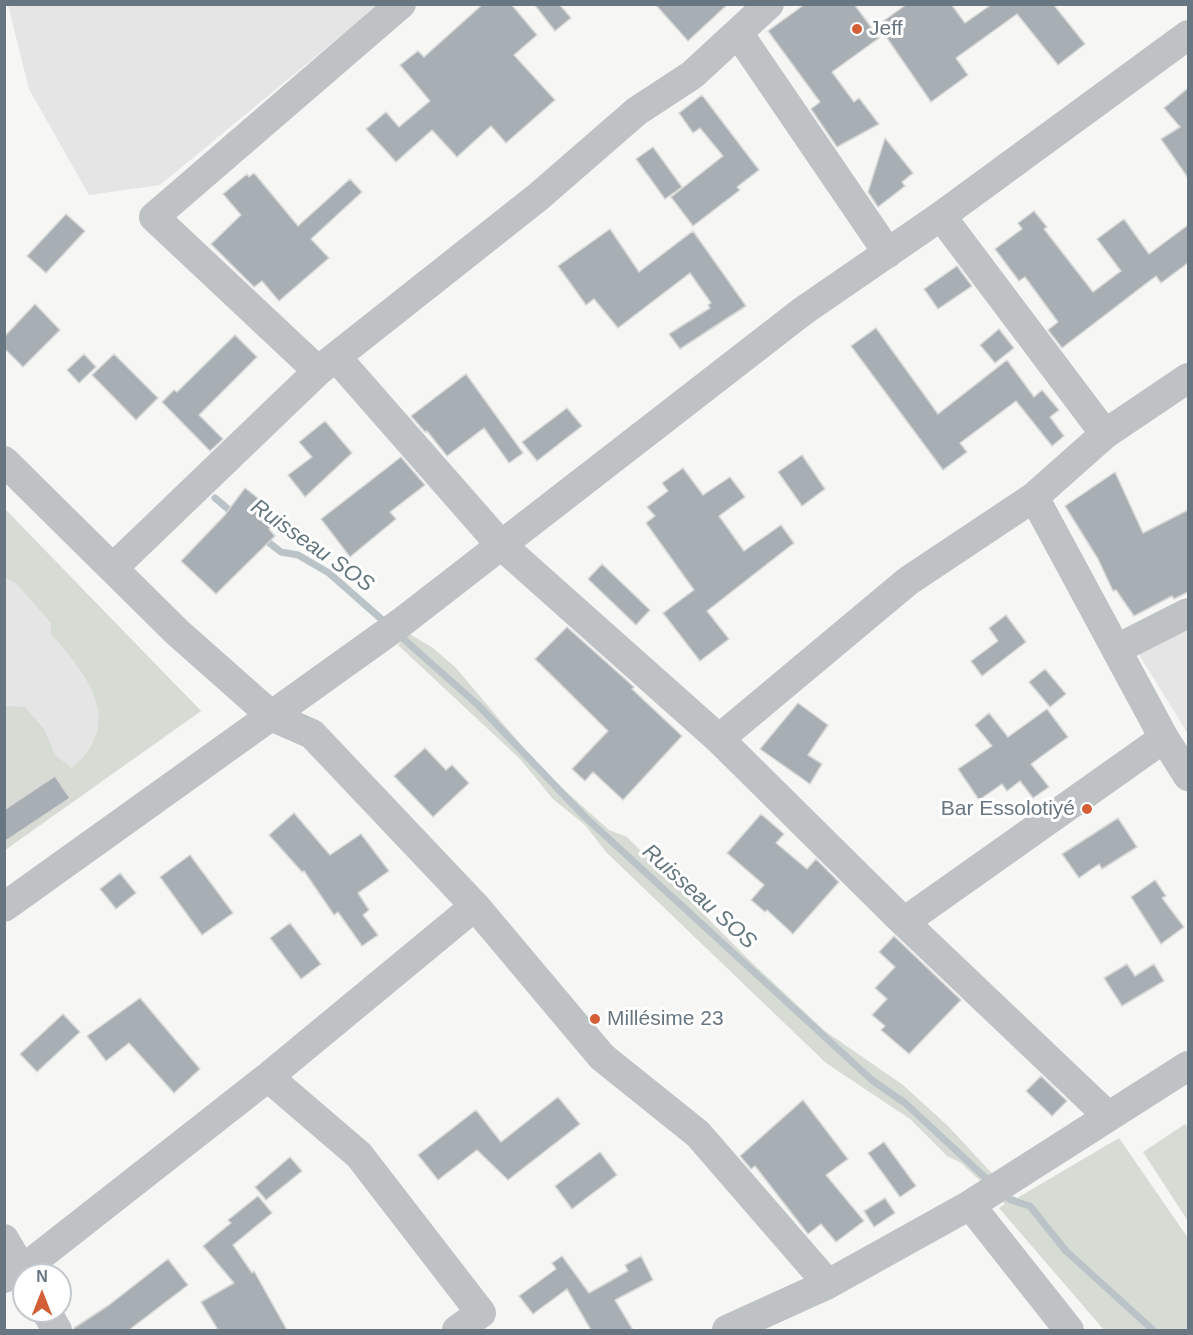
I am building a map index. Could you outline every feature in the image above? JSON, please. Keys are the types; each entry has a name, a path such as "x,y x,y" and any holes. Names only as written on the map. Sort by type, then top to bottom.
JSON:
{"street":[{"path":"401,4 154,217 327,364 500,544 719,739 904,922 1108,1116"},
{"path":"114,567 327,364 538,197 637,111 692,75 751,15 888,253"},
{"path":"4,907 273,717 402,622 803,311 941,216 1188,35"},
{"path":"941,216 1105,434"},
{"path":"719,739 908,580 1034,497 1105,434 1188,378"},
{"path":"4,461 114,567 177,632 273,717 312,734 475,906 602,1058 698,1134 828,1284"},
{"path":"1034,497 1164,738 1188,776"},
{"path":"1116,649 1188,612"},
{"path":"904,922 1164,738"},
{"path":"32,1263 268,1077 475,906"},
{"path":"727,1330 828,1284 988,1193 1188,1066"},
{"path":"268,1077 359,1155 481,1313 457,1330"},
{"path":"988,1193 1069,1330"},
{"path":"4,1239 13,1263"}],"shaded area":[{"path":"8,5 378,5 160,185 89,195 29,89"},
{"path":"4,508 201,711 5,850 4,850"},
{"path":"4,508 201,711 5,850 5,706 25,707 44,729 55,755 72,768 88,751 97,734 99,716 88,682 51,634 51,623 16,583 5,577"},
{"path":"1188,625 1188,734 1135,648"},
{"path":"408,633 433,648 456,668 543,771 609,830 627,837 748,959 825,1031 903,1085 948,1126 1012,1195 1017,1198 1119,1138 1188,1238 1188,1330 1104,1330 999,1208 1005,1204 961,1163 947,1156 910,1119 826,1063 606,852 585,825 553,799 520,759 398,645"},
{"path":"1185,1124 1188,1128 1188,1221 1143,1152"}],"building":[{"path":"483,4 511,4 537,35 514,55 555,100 506,143 491,126 457,157 432,130 396,162 366,129 386,112 399,127 430,101 400,65 418,51 424,57"},
{"path":"534,4 559,4 571,18 555,31"},
{"path":"655,4 728,4 688,41"},
{"path":"805,4 854,4 879,38 832,72 854,102 859,98 879,124 837,147 811,109 820,102 768,31"},
{"path":"907,4 951,4 965,23 992,4 1053,4 1085,44 1058,65 1017,14 956,58 968,75 931,102 878,25"},
{"path":"1188,88 1188,178 1161,139 1180,127 1164,108"},
{"path":"702,95 759,170 737,187 740,190 693,226 671,197 723,156 700,128 693,133 679,113"},
{"path":"885,138 913,173 902,182 905,186 878,207 868,192"},
{"path":"653,147 682,187 665,199 636,159"},
{"path":"254,173 298,226 350,179 362,192 311,239 329,258 279,301 262,281 254,287 211,244 241,215 223,194 247,174 249,177"},
{"path":"1034,211 1047,227 1044,229 1093,292 1121,271 1097,239 1124,219 1149,254 1188,225 1188,263 1161,283 1156,276 1062,348 1048,330 1058,322 1025,277 1019,281 995,249 1022,229 1018,223"},
{"path":"66,214 85,231 46,273 27,256"},
{"path":"610,229 639,272 693,231 746,306 680,349 669,334 710,308 708,305 711,303 690,273 618,328 594,299 586,305 558,266"},
{"path":"957,266 972,286 938,309 924,289"},
{"path":"35,304 60,330 23,367 4,348 4,337"},
{"path":"876,328 938,414 1007,360 1034,397 1042,390 1059,410 1050,417 1064,436 1052,446 1016,401 960,443 967,452 943,470 851,346"},
{"path":"999,329 1014,348 995,363 980,345"},
{"path":"235,335 257,357 199,415 223,439 210,451 162,402 174,390 177,392"},
{"path":"84,354 96,367 79,383 67,370"},
{"path":"114,354 158,398 136,420 92,375"},
{"path":"466,374 523,453 509,463 484,428 447,456 427,431 425,432 411,416"},
{"path":"567,408 582,426 537,461 522,442"},
{"path":"325,421 352,453 305,497 288,475 312,457 299,442"},
{"path":"802,455 825,489 802,506 778,472"},
{"path":"401,457 425,485 390,512 396,519 350,557 321,519"},
{"path":"683,468 703,495 730,477 745,497 719,516 744,551 781,525 794,543 707,611 729,639 700,661 663,613 694,590 646,523 655,516 647,507 668,491 662,483"},
{"path":"1115,472 1143,533 1188,510 1188,592 1174,599 1172,596 1134,616 1116,590 1113,591 1098,559 1065,506"},
{"path":"245,488 282,517 269,529 275,536 216,594 181,561 224,516"},
{"path":"602,564 650,610 636,625 588,579"},
{"path":"1006,615 1026,642 982,676 971,661 998,641 989,628"},
{"path":"567,627 634,687 632,689 682,736 623,800 593,772 585,781 572,769 608,731 535,659"},
{"path":"1045,669 1066,694 1050,707 1029,682"},
{"path":"798,703 828,725 808,755 822,764 810,784 760,749"},
{"path":"1047,709 1068,737 1031,764 1049,787 1033,798 1020,781 1007,791 1002,784 979,800 958,769 992,746 975,725 989,713 1008,737"},
{"path":"425,748 446,770 452,765 469,783 433,817 394,776"},
{"path":"55,776 70,798 4,842 4,810"},
{"path":"294,813 330,855 361,834 389,871 358,893 369,910 363,915 378,935 362,946 338,912 334,915 304,871 302,872 269,835"},
{"path":"761,814 784,834 776,843 807,869 816,859 839,882 793,934 767,910 765,912 751,900 764,885 727,853"},
{"path":"1118,818 1137,847 1102,869 1099,864 1079,878 1062,854"},
{"path":"190,855 233,913 202,935 160,877"},
{"path":"120,873 136,893 116,909 100,889"},
{"path":"1155,880 1166,896 1162,898 1184,927 1161,944 1131,897"},
{"path":"290,923 321,964 301,979 270,938"},
{"path":"894,936 961,1000 909,1054 881,1030 885,1026 872,1015 887,999 875,988 895,967 879,952"},
{"path":"1127,964 1135,976 1154,964 1164,981 1122,1006 1104,978"},
{"path":"140,998 200,1069 174,1093 129,1043 106,1061 87,1036"},
{"path":"63,1014 80,1032 37,1072 20,1054"},
{"path":"1041,1076 1067,1101 1052,1116 1026,1091"},
{"path":"558,1097 580,1124 508,1180 477,1150 438,1180 418,1155 476,1110 501,1142"},
{"path":"803,1100 848,1159 826,1175 864,1221 836,1242 821,1224 808,1234 755,1166 751,1169 740,1156"},
{"path":"884,1142 916,1186 900,1197 868,1153"},
{"path":"600,1152 617,1175 572,1209 555,1186"},
{"path":"290,1157 302,1171 266,1200 255,1187"},
{"path":"258,1196 272,1213 233,1245 252,1273 254,1271 287,1330 218,1330 201,1302 234,1283 203,1246 231,1223 228,1220"},
{"path":"885,1198 895,1213 874,1227 864,1211"},
{"path":"562,1256 589,1293 628,1271 625,1265 641,1256 653,1280 615,1300 633,1330 591,1330 567,1289 533,1314 519,1296 556,1269 552,1263"},
{"path":"168,1259 188,1285 129,1330 74,1330 74,1328 109,1305"}],"waterway":[{"name":"Ruisseau SOS","path":"215,498 234,514"},
{"name":"Ruisseau SOS","path":"263,538 281,552 298,555 329,573 388,625"},
{"name":"Ruisseau SOS","path":"398,634 478,705 585,817 873,1081 905,1103 990,1182"},
{"name":"Ruisseau SOS","path":"1003,1194 1011,1200 1030,1206 1066,1251 1153,1330"}],"place":[{"name":"Jeff","path":"857,29"},
{"name":"Bar Essolotiyé","path":"1087,809"},
{"name":"Millésime 23","path":"595,1019"}]}
